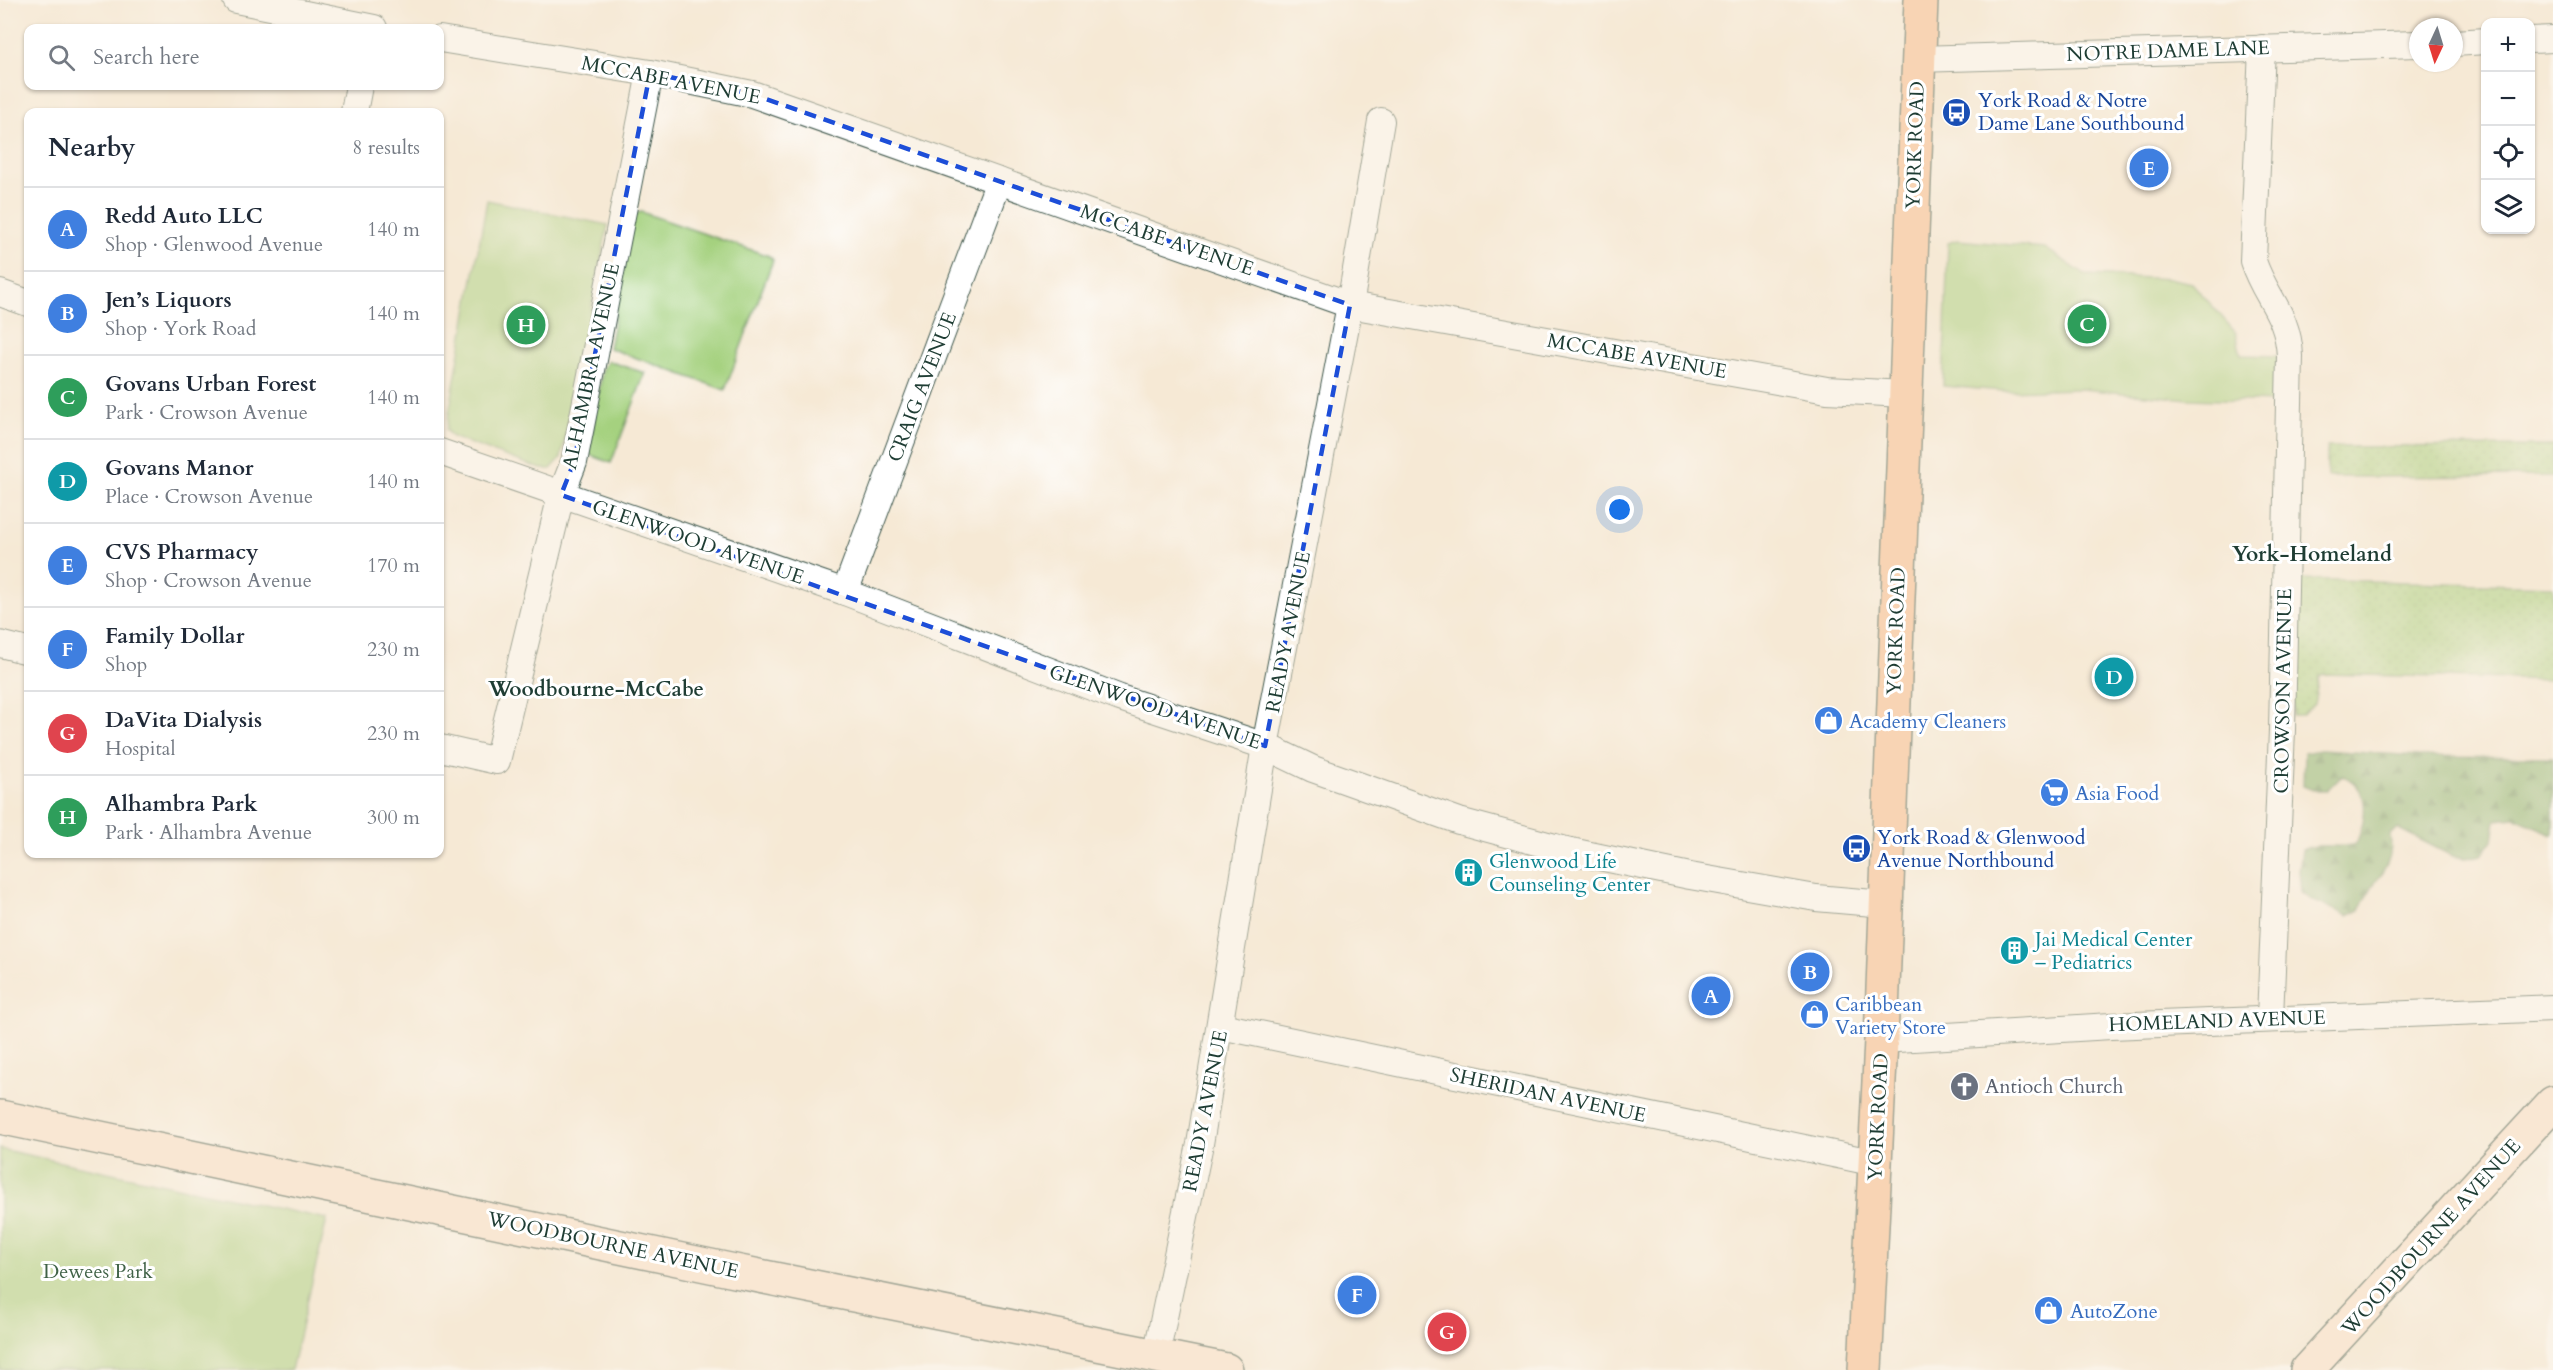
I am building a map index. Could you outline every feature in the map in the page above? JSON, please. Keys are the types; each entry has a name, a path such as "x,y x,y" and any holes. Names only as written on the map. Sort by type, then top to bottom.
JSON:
{"main road":[{"name":"YORK ROAD","path":"1865,1370 1876,1163 1921,0"}],"street":[{"path":"236,0 352,24"},
{"path":"2535,40 2553,39"},
{"name":"MCCABE AVENUE","path":"444,40 650,73 752,94 1350,305 1827,390 1905,394"},
{"path":"2463,42 2481,41"},
{"name":"NOTRE DAME LANE","path":"1918,59 2409,44"},
{"name":"CROWSON AVENUE","path":"2262,48 2253,261 2259,279 2284,322 2290,356 2282,730 2271,1018"},
{"name":"ALHAMBRA AVENUE","path":"444,748 497,761 561,495 574,462 650,73"},
{"path":"355,108 358,90"},
{"name":"READY AVENUE","path":"1156,1356 1221,1026 1265,746 1350,305 1381,121"},
{"name":"CRAIG AVENUE","path":"845,592 999,181"},
{"path":"0,293 24,302"},
{"name":"GLENWOOD AVENUE","path":"444,453 845,592 1120,698 1265,746 1350,783 1460,821 1556,848 1758,889 1885,904"},
{"path":"0,644 24,650"},
{"name":"HOMELAND AVENUE","path":"1881,1040 2271,1018 2553,1008"},
{"name":"SHERIDAN AVENUE","path":"1221,1026 1876,1163"},
{"name":"WOODBOURNE AVENUE","path":"2307,1370 2553,1103"},
{"name":"WOODBOURNE AVENUE","path":"0,1117 725,1269 1226,1370"}],"highlighted area":[{"path":"650,73 752,94 1350,305 1265,746 561,495 574,462"}],"green space":[{"path":"487,200 608,225 561,458 551,469 541,469 452,437 446,430"},
{"path":"641,212 769,256 773,260 725,390 609,348 634,214"},
{"path":"1957,240 2045,248 2085,275 2173,279 2192,283 2236,333 2241,355 2277,356 2275,402 2189,399 2081,389 2004,391 1943,386 1948,243"},
{"path":"608,361 645,373 611,463 588,454 603,368"},
{"path":"2553,446 2553,476 2327,477 2327,447"},
{"path":"2297,579 2553,586 2553,680 2323,674 2319,676 2314,704 2302,715 2293,715"},
{"path":"2320,750 2419,756 2553,757 2553,834 2515,818 2496,820 2493,840 2482,855 2466,858 2452,856 2397,828 2390,835 2391,847 2386,866 2360,910 2348,916 2301,893 2299,870 2302,850 2315,846 2356,844 2363,824 2363,796 2352,781 2342,775 2327,790 2313,790 2303,786 2304,753"},
{"name":"Dewees Park","path":"0,1149 327,1219 291,1370 0,1370"}],"place":[{"name":"York Road & Notre Dame Lane Southbound","path":"1957,112"},
{"name":"CVS Pharmacy","path":"2149,168"},
{"name":"Govans Urban Forest","path":"2087,324"},
{"name":"Alhambra Park","path":"526,325"},
{"name":"Govans Manor","path":"2114,677"},
{"name":"Academy Cleaners","path":"1828,721"},
{"name":"Asia Food","path":"2054,793"},
{"name":"York Road & Glenwood Avenue Northbound","path":"1856,848"},
{"name":"Glenwood Life Counseling Center","path":"1468,872"},
{"name":"Jai Medical Center – Pediatrics","path":"2014,950"},
{"name":"Jen’s Liquors","path":"1810,972"},
{"name":"Redd Auto LLC","path":"1711,996"},
{"name":"Caribbean Variety Store","path":"1814,1015"},
{"name":"Antioch Church","path":"1964,1086"},
{"name":"Family Dollar","path":"1357,1295"},
{"name":"AutoZone","path":"2049,1311"},
{"name":"DaVita Dialysis","path":"1447,1332"}],"district":[{"name":"York-Homeland","path":"2312,554"},
{"name":"Woodbourne-McCabe","path":"596,689"}]}
